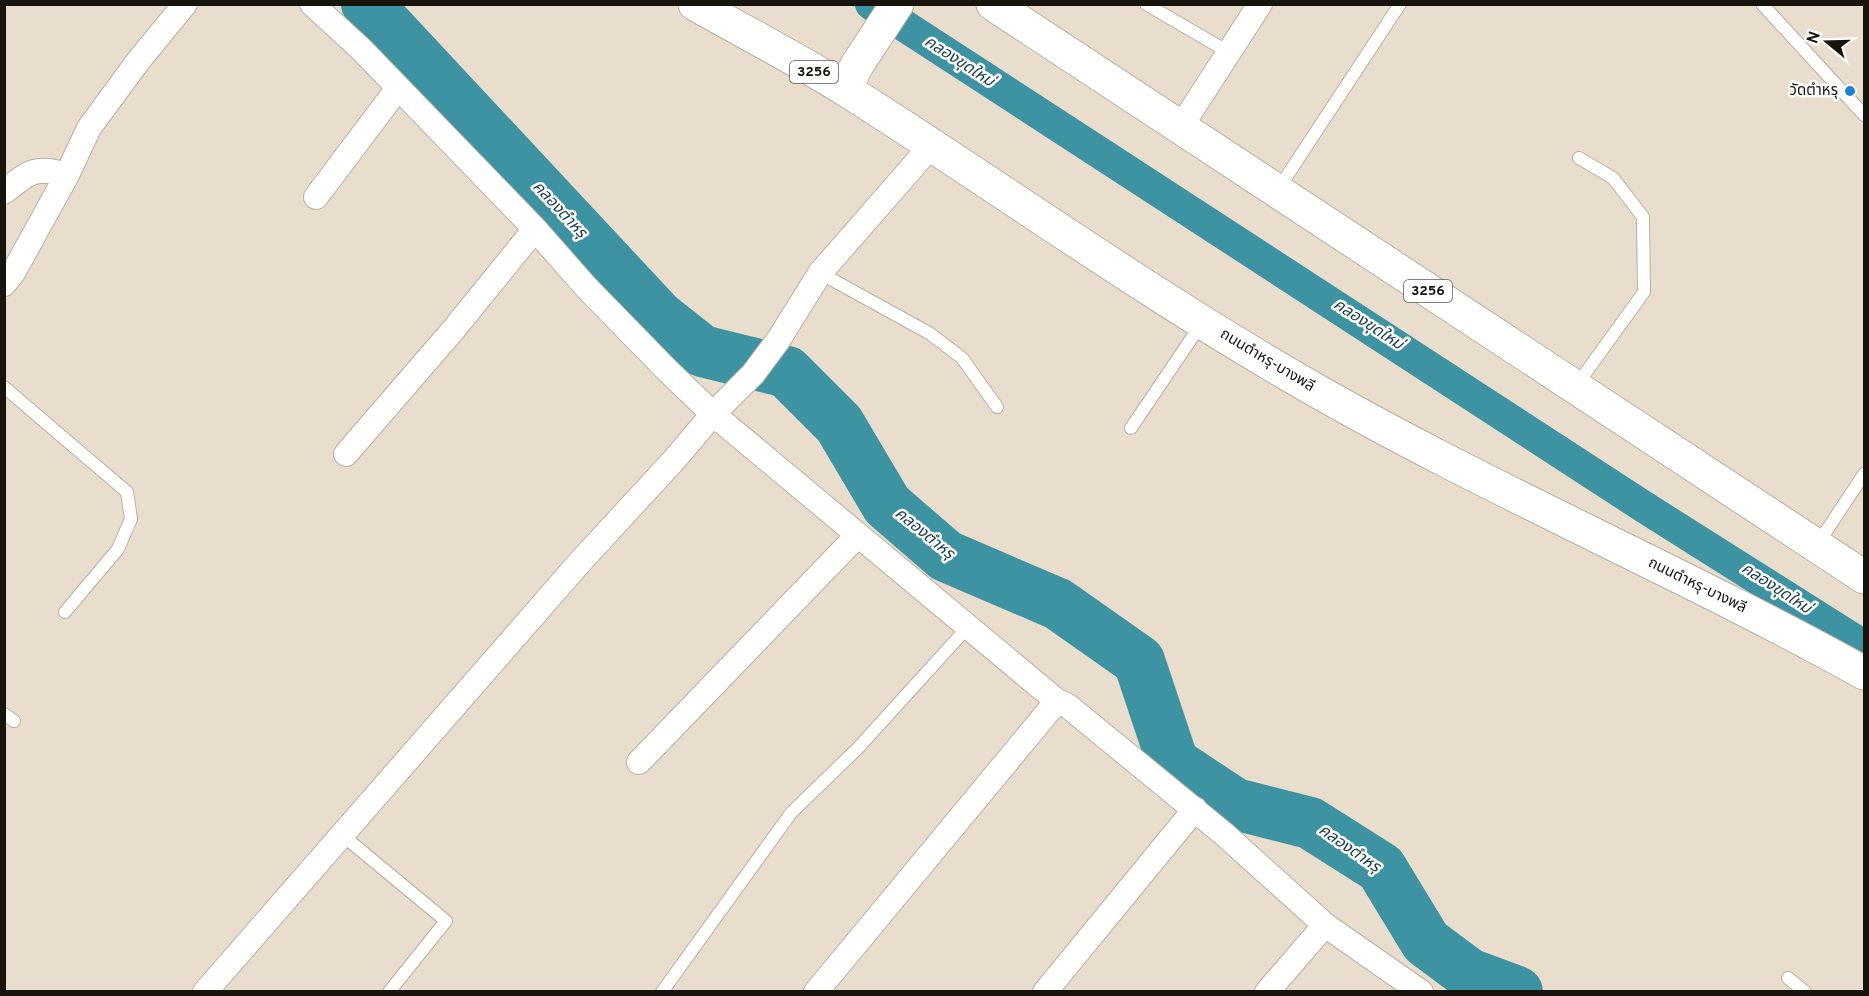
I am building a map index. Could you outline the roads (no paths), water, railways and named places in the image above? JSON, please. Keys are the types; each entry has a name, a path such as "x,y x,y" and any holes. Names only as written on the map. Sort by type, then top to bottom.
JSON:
{"main road":[{"name":"ถนนตำหรุ-บางพลี","path":"694,4 851,77 931,146 1202,323 1299,381 1510,494 1750,612 1864,673"},
{"path":"851,77 897,4"},
{"name":"3256","path":"993,4 1864,577"}],"street":[{"path":"4,284 13,273 68,175 89,128 139,60 185,4"},
{"path":"312,4 361,49 535,229 603,304 713,414 967,628 1057,701 1068,706 1195,810 1325,925 1422,992"},
{"path":"1180,128 1260,4"},
{"path":"316,197 398,88"},
{"path":"205,992 580,562 713,414 753,374 779,339 820,273 931,146"},
{"path":"4,192 26,175 46,169 68,175"},
{"path":"346,454 454,329 535,229"},
{"path":"639,762 858,535"},
{"path":"816,992 1057,701"},
{"path":"1045,992 1195,810"},
{"path":"1267,992 1325,925"}],"lane":[{"path":"1146,4 1230,52"},
{"path":"1277,192 1400,4"},
{"path":"1762,4 1864,115"},
{"path":"1575,387 1644,292 1643,217 1613,178 1579,158"},
{"path":"820,273 929,333 962,358 996,408"},
{"path":"1131,428 1202,323"},
{"path":"4,387 127,492 131,519 118,549 65,612"},
{"path":"1816,546 1864,474"},
{"path":"662,992 791,813 858,748 967,628"},
{"path":"341,834 446,921 389,992"},
{"path":"1788,978 1805,992"}],"waterway":[{"name":"คลองตำหรุ","path":"367,4 659,317 702,351 787,372 839,424 887,505 946,556 1058,604 1139,661 1173,763 1235,804 1310,823 1381,868 1426,942 1469,974 1517,992"},
{"name":"คลองขุดใหม่","path":"871,4 1641,505 1864,646"}],"place":[{"name":"วัดตำหรุ","path":"1850,91"}]}
